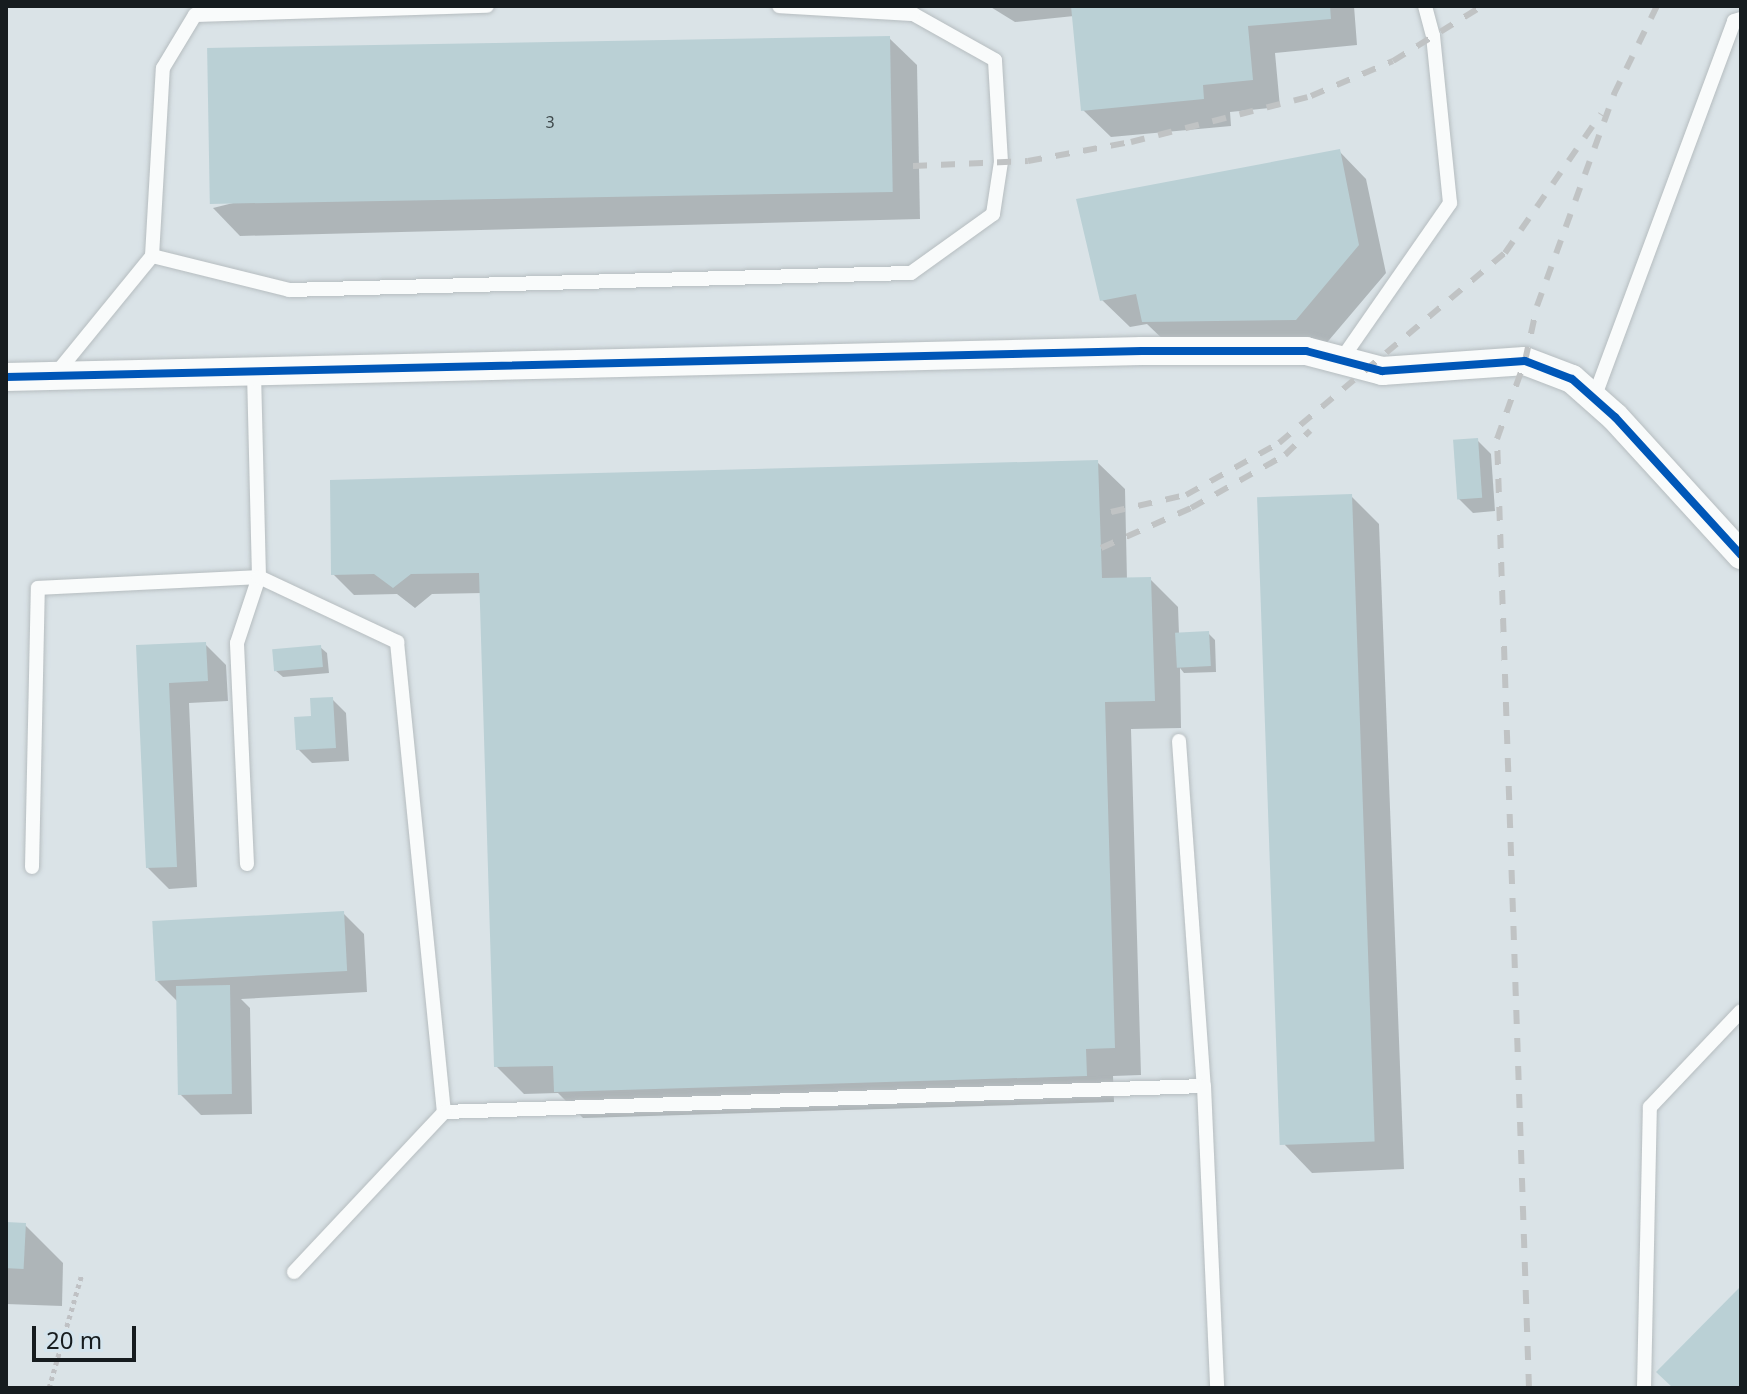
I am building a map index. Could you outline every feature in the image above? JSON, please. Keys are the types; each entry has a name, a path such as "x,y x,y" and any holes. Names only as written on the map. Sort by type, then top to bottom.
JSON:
{"street":[{"path":"6,377 254,374 1142,351 1306,351 1382,371 1525,361 1572,379 1594,398 1741,555"}],"lane":[{"path":"52,378 152,256 163,68 195,15 487,6"},
{"path":"152,256 289,290 911,273 993,214 1001,162 995,60 913,14 779,6"},
{"path":"1341,360 1450,203 1433,36 1425,6"},
{"path":"1594,398 1734,21 1741,19"},
{"path":"247,864 237,643 259,577 254,374"},
{"path":"32,867 38,588 259,577 397,642 444,1112"},
{"path":"1179,741 1204,1086 1217,1388"},
{"path":"1644,1388 1650,1107 1741,1011"},
{"path":"294,1272 444,1112 1204,1086"}],"path":[{"path":"49,1388 82,1274"}],"building":[{"path":"1071,6 1330,6 1331,19 1248,26 1253,80 1203,85 1204,99 1081,111"},
{"path":"890,36 893,192 210,204 207,48"},
{"path":"1340,149 1359,245 1296,320 1142,322 1136,294 1100,301 1076,199"},
{"path":"1478,438 1482,498 1457,500 1453,440"},
{"path":"1098,460 1102,578 1151,577 1155,701 1105,702 1115,1048 1086,1049 1087,1076 554,1092 553,1066 494,1067 479,573 411,574 393,588 374,574 331,575 330,480"},
{"path":"1352,494 1375,1142 1280,1145 1257,497"},
{"path":"1209,631 1211,666 1177,668 1175,633"},
{"path":"206,642 208,681 169,683 177,867 146,868 136,645"},
{"path":"321,645 323,667 274,671 272,649"},
{"path":"333,697 336,748 296,750 294,717 311,716 310,698"},
{"path":"344,911 347,971 155,981 152,921"},
{"path":"230,985 232,1094 178,1095 176,986"},
{"path":"6,1222 26,1223 24,1269 6,1268"},
{"path":"1741,1286 1741,1388 1673,1388 1656,1372"}],"railway":[{"path":"913,166 1028,161 1131,142 1311,96 1393,61 1482,6"},
{"path":"1529,1388 1497,439 1525,361 1537,306 1614,94 1657,6"},
{"path":"1111,512 1186,495 1279,443 1505,253 1601,114"},
{"path":"1101,548 1191,508 1285,455 1310,431"}],"cycle path":[{"path":"6,377 1142,351 1306,351 1382,371 1525,361 1572,379 1615,417 1741,555"}]}
